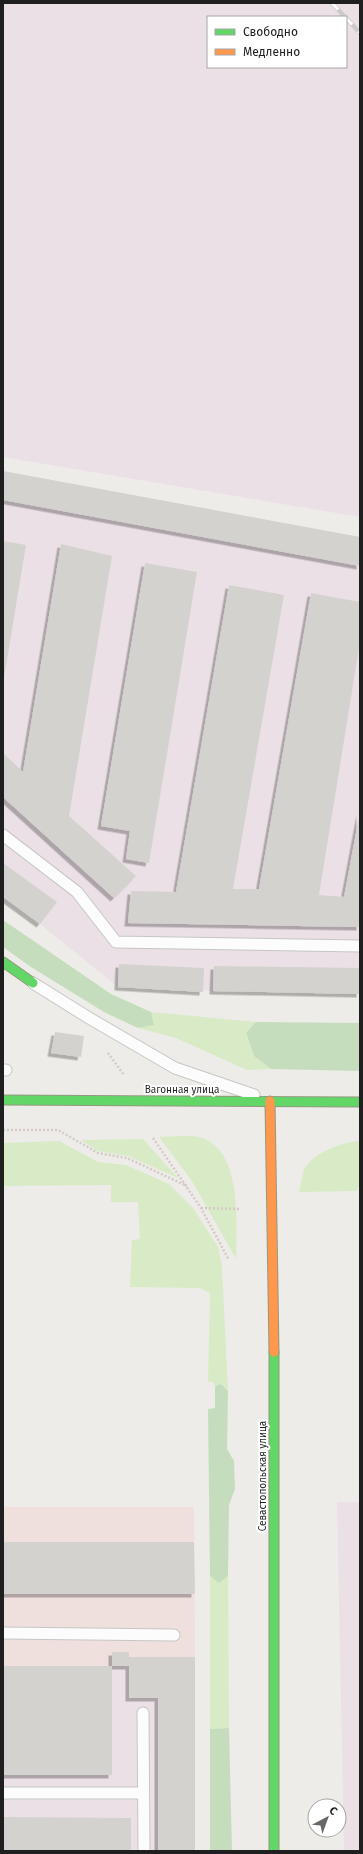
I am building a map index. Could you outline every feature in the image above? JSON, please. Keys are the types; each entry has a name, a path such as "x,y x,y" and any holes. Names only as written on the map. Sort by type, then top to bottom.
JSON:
{"street":[{"path":"3,962 33,982"},
{"name":"Вагонная улица","path":"3,1100 360,1102"},
{"name":"Севастопольская улица","path":"270,1101 274,1305 274,1851"}],"lane":[{"path":"3,834 77,892 116,942 360,946"},
{"path":"33,982 90,1018 175,1068 270,1101"},
{"path":"3,1633 174,1635"},
{"path":"143,1713 144,1851"},
{"path":"3,1793 144,1793"}],"path":[{"path":"3,1130 58,1130 98,1153 127,1158 187,1186"},
{"path":"153,1138 201,1208 229,1260"},
{"path":"201,1208 241,1209"}],"shaded area":[{"path":"3,3 360,3 360,517 3,457"},
{"path":"3,471 360,537 360,994 213,991 118,987 40,924 3,899"},
{"path":"337,1502 360,1502 360,1851 344,1851 344,1838 347,1838 347,1798 343,1798"},
{"path":"3,1507 194,1507 195,1657 129,1666 112,1719 3,1719"},
{"path":"195,1657 195,1851 3,1851 3,1719 112,1719 112,1666 129,1666"}],"green space":[{"path":"3,920 111,994 151,1012 154,1025 138,1028 104,1012 31,967 3,947"},
{"path":"151,1012 256,1022 246,1034 254,1056 271,1069 247,1070 176,1038 138,1028 154,1025"},
{"path":"256,1022 360,1023 360,1071 271,1069 254,1056 246,1033"},
{"path":"159,1137 201,1137 217,1148 226,1160 232,1175 235,1193 236,1259 192,1181"},
{"path":"143,1139 178,1178 128,1156 98,1151 81,1140"},
{"path":"59,1141 98,1162 126,1165 169,1184 193,1208 218,1247 222,1266 228,1391 221,1384 215,1386 213,1382 208,1382 210,1293 200,1288 130,1287 132,1240 140,1239 138,1202 111,1202 111,1185 3,1186 3,1143"},
{"path":"360,1141 360,1184 357,1191 299,1192 303,1173 309,1162 322,1153 337,1146 345,1143"},
{"path":"221,1384 228,1391 227,1449 234,1461 235,1489 229,1505 228,1576 219,1583 210,1576 208,1409 215,1408 215,1386"},
{"path":"210,1576 219,1582 228,1576 229,1728 210,1729"},
{"path":"229,1728 232,1851 210,1851 210,1729"}],"building":[{"path":"3,471 360,537 360,566 3,500"},
{"path":"3,541 26,545 4,678 3,678"},
{"path":"61,544 112,556 69,816 136,876 114,898 3,797 3,753 23,772"},
{"path":"145,563 197,572 149,863 126,859 130,831 101,826"},
{"path":"229,585 284,595 233,889 259,889 311,593 360,602 360,642 319,895 344,897 360,812 360,927 128,923 131,891 176,892"},
{"path":"3,863 57,902 40,924 3,897"},
{"path":"119,964 204,968 203,992 118,987"},
{"path":"214,966 360,968 360,994 213,991"},
{"path":"55,1032 84,1036 81,1057 51,1053"},
{"path":"3,1542 194,1542 195,1594 3,1594"},
{"path":"112,1652 129,1652 129,1657 195,1657 195,1851 158,1851 158,1698 129,1698 129,1666 112,1666"},
{"path":"3,1666 112,1666 112,1775 3,1775"},
{"path":"3,1817 131,1818 131,1851 3,1851"}],"railway":[{"path":"332,3 344,16"},
{"path":"347,19 360,33"}],"traffic: fast":[{"path":"3,962 33,983"},
{"path":"3,1100 360,1102"},
{"path":"274,1352 274,1851"}],"traffic: slow":[{"path":"270,1101 274,1352"}]}
